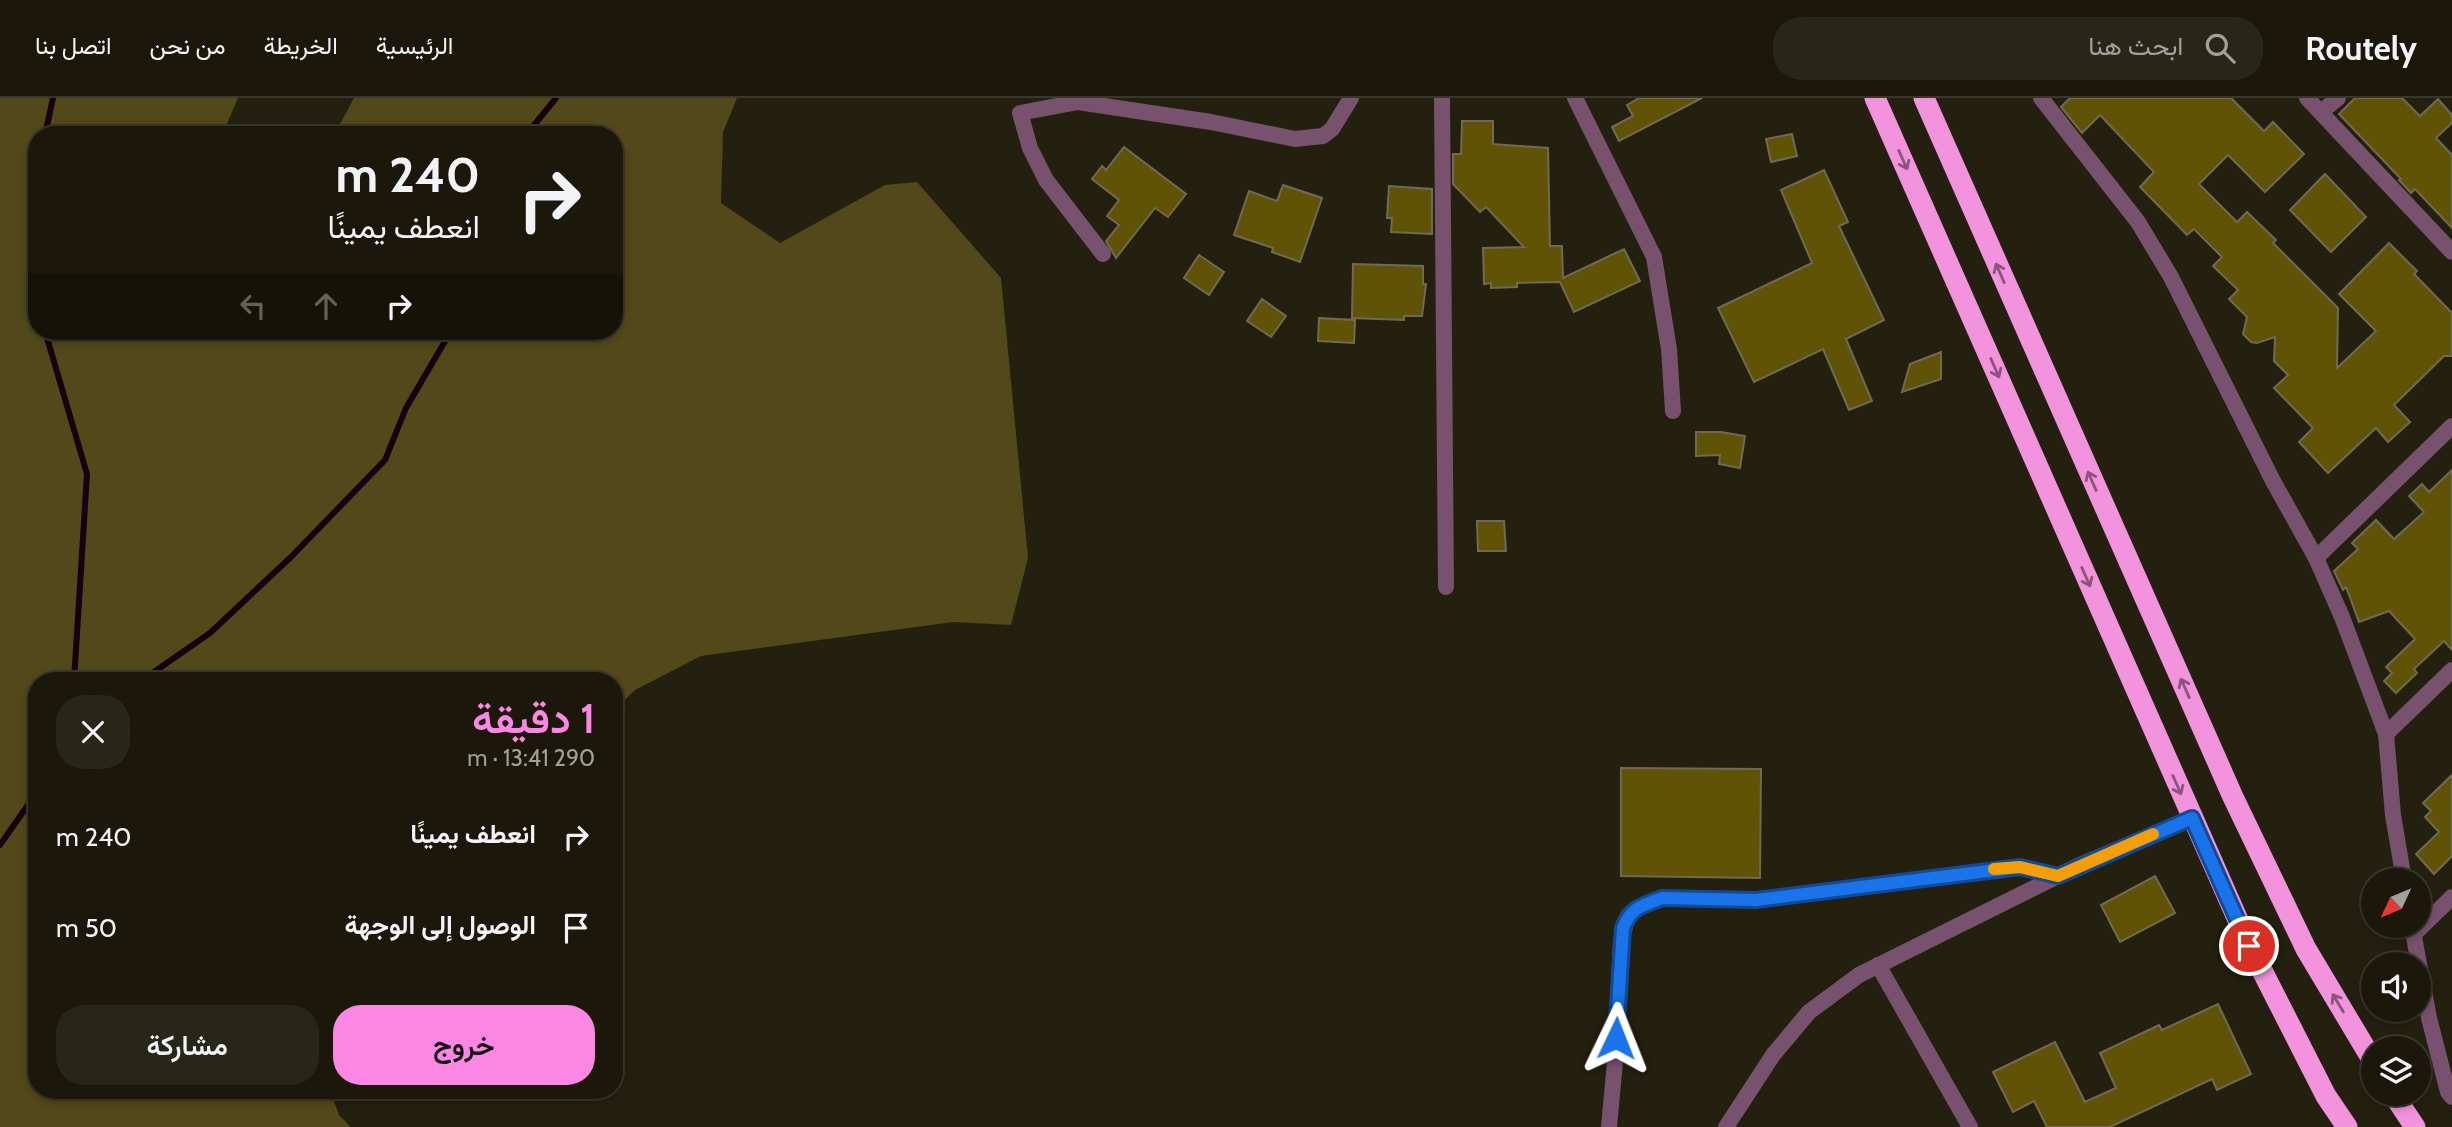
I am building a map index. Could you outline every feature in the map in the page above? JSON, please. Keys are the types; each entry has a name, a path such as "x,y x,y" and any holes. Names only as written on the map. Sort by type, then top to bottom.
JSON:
{"highway":[{"path":"1875,98 2249,946 2326,1096 2347,1127"},
{"path":"1924,98 2233,797 2306,949 2361,1041"},
{"path":"2401,1106 2415,1127"}],"street":[{"path":"1103,254 1046,180 1030,148 1020,113 1078,103 1198,120 1295,139 1323,136 1332,129 1351,98"},
{"path":"1442,98 1446,587"},
{"path":"1575,98 1654,257 1669,349 1673,411"},
{"path":"2042,98 2138,222 2171,277 2273,481 2316,558 2342,617 2386,734 2393,815 2402,868"},
{"path":"2307,98 2452,252"},
{"path":"2321,112 2338,98"},
{"path":"2316,558 2452,426"},
{"path":"2386,734 2452,670"},
{"path":"1726,1127 1773,1055 1809,1012 1859,975 2058,876 2192,818"},
{"path":"1609,1127 1621,941 1628,916 1635,909 1662,898 1756,900 2020,867 2058,876"},
{"path":"2431,915 2452,897"},
{"path":"2414,938 2429,1018 2448,1092 2452,1097"},
{"path":"1878,965 1970,1127"}],"shaded area":[{"path":"0,98 238,98 226,126 28,126 28,340 623,340 623,126 339,126 354,98 737,98 723,132 721,203 780,243 885,185 917,182 1001,278 1028,558 1011,625 953,622 701,656 635,690 623,701 623,672 28,672 28,1099 333,1099 339,1115 351,1127 0,1127"}],"building":[{"path":"1639,98 1702,98 1619,141 1612,127 1633,116 1627,105"},
{"path":"2070,98 2231,98 2264,131 2273,122 2304,154 2265,192 2228,155 2199,184 2237,222 2247,212 2276,240 2273,243 2338,308 2337,368 2376,331 2339,294 2389,243 2417,271 2414,274 2452,313 2452,356 2444,356 2394,405 2410,422 2388,442 2376,428 2328,473 2299,442 2313,428 2274,388 2288,375 2274,361 2275,337 2257,343 2251,342 2243,334 2247,317 2229,299 2238,290 2213,266 2222,257 2194,229 2187,235 2140,187 2154,172 2100,115 2082,133 2061,107"},
{"path":"2355,98 2402,98 2420,116 2438,99 2452,115 2452,123 2436,138 2452,155 2452,228 2415,189 2411,193 2339,114"},
{"path":"1462,121 1493,121 1493,144 1548,148 1550,246 1562,246 1563,278 1624,249 1640,281 1574,312 1560,282 1517,283 1517,287 1491,288 1491,283 1484,284 1483,248 1524,247 1486,207 1480,212 1453,184 1453,154 1461,154"},
{"path":"1792,134 1797,156 1771,162 1766,139"},
{"path":"1124,147 1186,194 1168,217 1155,208 1116,258 1106,241 1119,225 1107,216 1119,200 1092,179 1102,166 1106,170"},
{"path":"1824,170 1848,222 1839,226 1884,320 1846,339 1872,401 1849,410 1823,349 1754,382 1718,308 1812,263 1781,190"},
{"path":"2325,174 2366,217 2331,252 2290,210"},
{"path":"1283,185 1322,198 1300,262 1272,252 1273,248 1234,235 1249,191 1277,201"},
{"path":"1389,186 1432,189 1432,234 1391,232 1392,218 1387,218"},
{"path":"1199,255 1224,272 1209,295 1184,278"},
{"path":"1353,264 1423,266 1423,284 1426,284 1422,316 1404,316 1404,320 1352,318"},
{"path":"1262,299 1286,316 1271,337 1247,321"},
{"path":"1319,318 1355,320 1354,343 1318,341"},
{"path":"1941,352 1941,379 1902,392 1910,364"},
{"path":"1696,432 1745,436 1740,468 1719,464 1720,455 1696,456"},
{"path":"2452,470 2452,650 2444,641 2414,669 2417,673 2396,693 2384,681 2392,673 2386,667 2415,639 2389,611 2359,622 2346,587 2343,590 2334,571 2358,549 2352,543 2376,520 2394,539 2424,512 2409,496 2422,484 2429,492"},
{"path":"1477,521 1504,521 1506,551 1478,551"},
{"path":"1621,768 1761,769 1760,878 1621,876"},
{"path":"2452,775 2452,856 2434,874 2416,854 2439,832 2425,817 2431,811 2423,803"},
{"path":"2155,876 2175,913 2120,942 2101,905"},
{"path":"2218,1004 2251,1074 2217,1090 2212,1079 2110,1127 2047,1127 2034,1101 2013,1112 1993,1072 2055,1042 2085,1102 2116,1088 2100,1053 2159,1025 2162,1030"}],"waterway":[{"path":"47,126 53,98"},
{"path":"533,126 556,98"},
{"path":"48,340 87,474 75,672"},
{"path":"154,672 210,633 291,557 385,460 406,408 446,340"},
{"path":"0,845 28,805"}],"slow traffic":[{"path":"1994,869 2020,867 2058,876 2153,834"}],"route":[{"path":"1616,1038 1623,928 1628,916 1648,903 1662,898 1756,900 2020,867 2058,876 2192,818 2249,946"}]}
